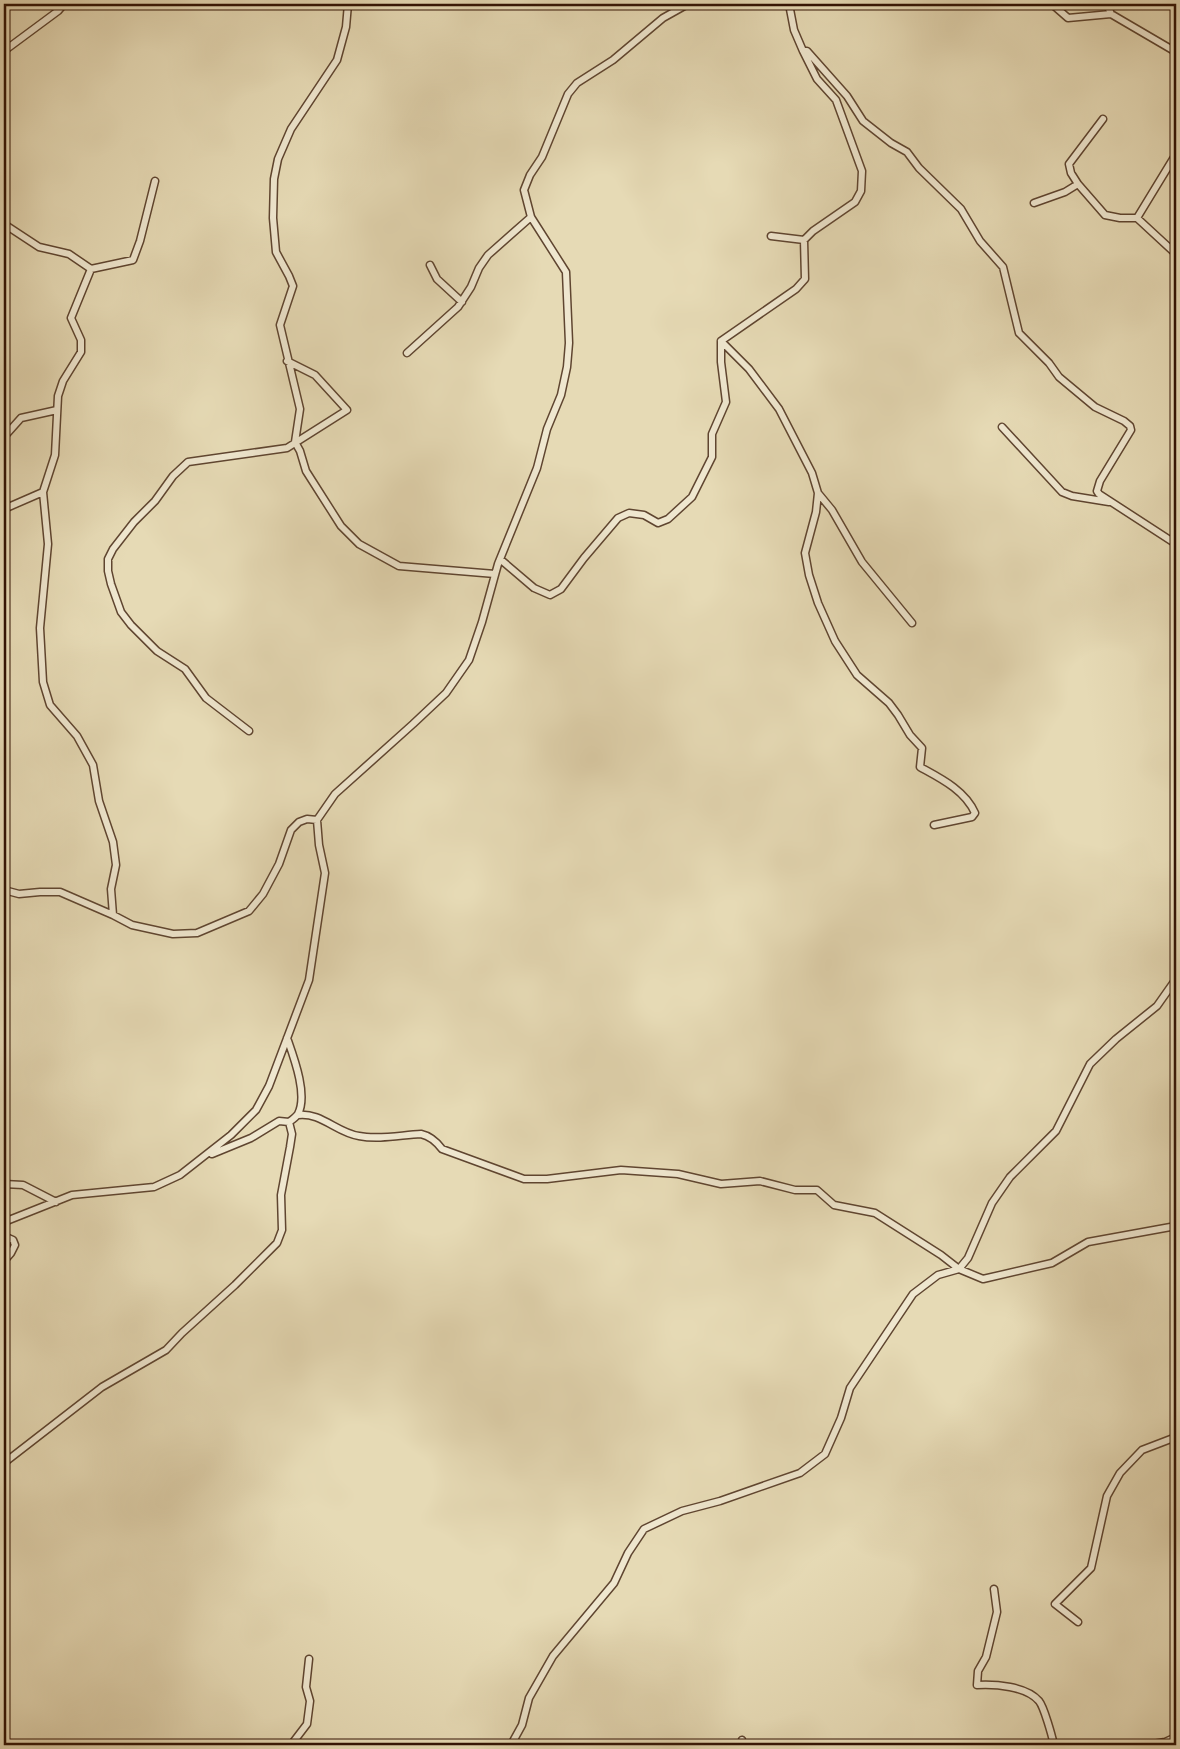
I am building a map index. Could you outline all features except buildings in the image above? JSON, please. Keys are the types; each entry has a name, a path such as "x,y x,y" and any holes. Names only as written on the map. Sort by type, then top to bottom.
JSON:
{"street":[{"path":"4,51 58,11 64,4"},
{"path":"348,4 346,27 337,60 291,129 278,159 274,178 273,218 276,252 293,286 280,325 300,409 295,442 306,471 341,526 359,544 399,566 496,574"},
{"path":"4,1222 72,1195 154,1188 180,1175 204,1157 232,1135 256,1110 269,1086 309,980 325,873 319,845 317,820 335,794 446,693 469,660 500,559 537,468 548,429 561,395 569,343 566,272 531,217 524,190 530,175 542,157 568,94 577,83 614,60 663,18 688,4"},
{"path":"720,341 796,289 805,278 804,240 813,231 855,202 861,191 862,171 836,100 817,79 802,52 794,30 789,4"},
{"path":"1052,4 1068,18 1110,14 1176,52"},
{"path":"1107,4 1110,14"},
{"path":"802,52 807,51 847,96 863,121 891,143 907,152 919,168 961,209 980,241 1003,267 1019,334 1049,363 1059,377 1095,407 1124,421 1130,426 1131,430 1100,481 1097,491 1176,544"},
{"path":"1103,119 1069,164 1071,173 1078,184 1105,214 1120,218 1137,218 1176,254"},
{"path":"1137,218 1176,154"},
{"path":"4,224 39,247 69,254 91,269 133,260 140,241 155,181"},
{"path":"1034,203 1064,192 1078,184"},
{"path":"407,353 458,307 488,255 531,217"},
{"path":"771,236 804,240"},
{"path":"430,265 437,278 462,302"},
{"path":"91,269 71,318 81,340 81,352 63,381 58,396 55,455 43,492 48,544 40,628 43,682 50,704 77,736 93,765 99,801 113,842 116,865 111,889 113,915"},
{"path":"500,559 534,588 550,595 561,590 584,558 618,518 629,513 644,515 658,524 668,519 692,497 712,457 712,434 726,402 720,341"},
{"path":"720,341 749,370 778,409 812,473 818,493 816,512 805,553 818,603 835,641 857,675 889,704 910,736 922,748 920,767 960,792 969,802 974,813 972,817 934,825"},
{"path":"249,731 206,698 185,669 157,651 121,612 111,584 108,559 113,549 134,522 155,500 173,476 188,462 288,448 347,410 315,375 288,361"},
{"path":"4,437 20,418 57,410"},
{"path":"1002,427 1062,492 1072,496 1113,503"},
{"path":"4,509 43,492"},
{"path":"818,493 832,510 862,562 912,623"},
{"path":"4,890 19,894 60,892 132,925 173,934 196,933 249,911 263,894 278,864 291,830 299,822 317,820"},
{"path":"511,1745 522,1724 529,1698 553,1656 614,1582 628,1553 644,1529 682,1511 800,1473 825,1454 841,1418 850,1388 913,1294 938,1276 959,1269 968,1258 992,1203 1010,1177 1056,1131 1090,1064 1116,1039 1157,1006 1176,980"},
{"path":"287,1038 295,1062 302,1098 298,1115"},
{"path":"204,1157 251,1138 280,1121 289,1122 298,1115 307,1114 323,1119 357,1136 373,1138 426,1135 442,1149 524,1178 547,1180 621,1170 678,1174 721,1184 760,1181 795,1190 817,1190 834,1205 874,1213 941,1254 959,1269 983,1278 1052,1263 1088,1242 1176,1226"},
{"path":"4,1463 102,1387 166,1350 182,1332 235,1285 277,1243 282,1230 281,1195 292,1134 289,1122"},
{"path":"4,1184 23,1185 56,1202"},
{"path":"4,1236 13,1240 15,1245 11,1254 4,1261"},
{"path":"1078,1622 1055,1604 1091,1568 1107,1496 1120,1473 1142,1450 1176,1437"},
{"path":"994,1589 996,1612 986,1656 978,1671 977,1685 1014,1687 1028,1693 1040,1702 1054,1745"},
{"path":"291,1745 307,1724 310,1701 306,1687 309,1659"},
{"path":"1147,1745 1165,1742 1176,1737"}]}
